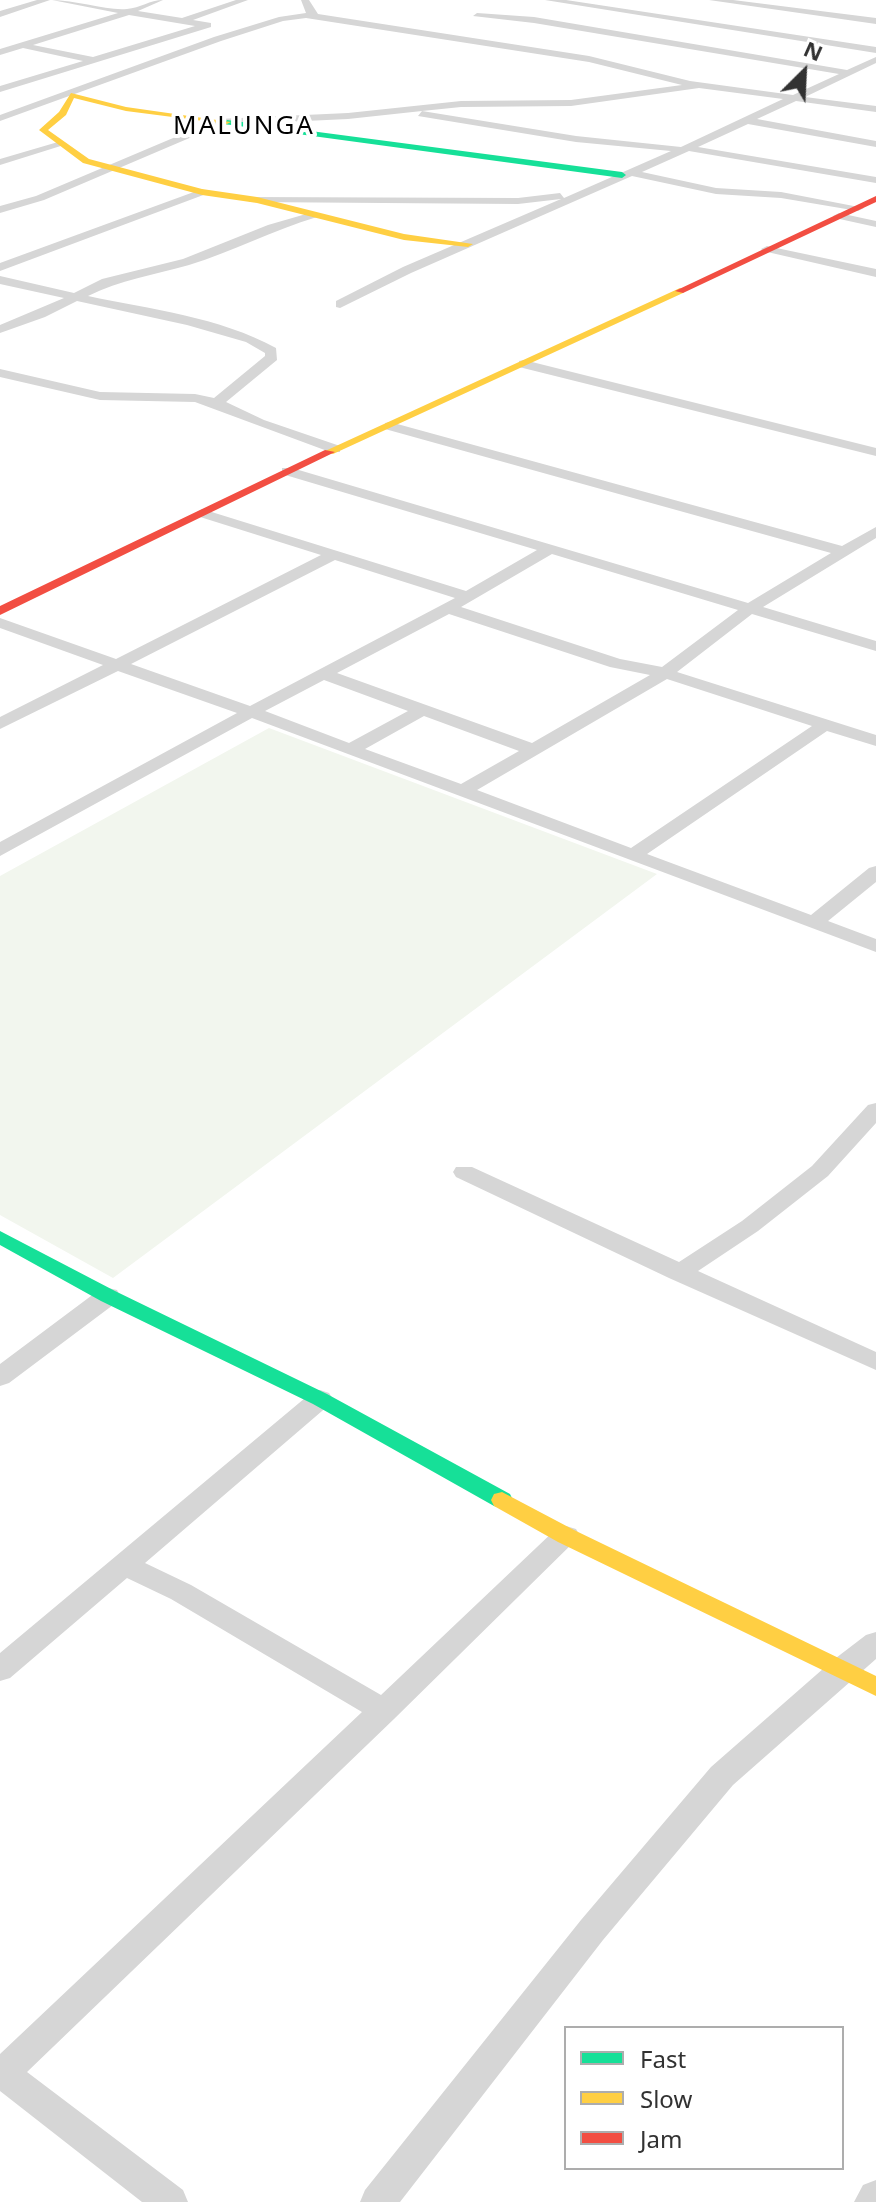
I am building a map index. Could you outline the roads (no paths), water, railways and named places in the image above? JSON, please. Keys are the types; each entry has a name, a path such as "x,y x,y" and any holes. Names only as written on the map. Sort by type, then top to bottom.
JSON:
{"street":[{"path":"0,14 46,0"},
{"path":"56,0 237,32"},
{"path":"0,52 66,29 131,12 159,0"},
{"path":"213,0 240,2"},
{"path":"305,0 315,16"},
{"path":"549,0 876,50"},
{"path":"713,0 876,21"},
{"path":"184,21 240,2"},
{"path":"0,118 71,95 151,61 286,16 315,16 589,59 696,87 796,96 876,109"},
{"path":"477,16 534,20 848,73"},
{"path":"0,89 208,25"},
{"path":"716,52 770,34"},
{"path":"0,40 94,60"},
{"path":"629,44 642,40"},
{"path":"589,59 615,49"},
{"path":"340,304 393,277 686,149 744,116 876,60"},
{"path":"0,61 15,63"},
{"path":"31,66 61,71"},
{"path":"0,210 40,198 218,122 348,116 461,104 571,103 696,87 717,100"},
{"path":"71,95 126,109 625,174 716,191 781,195 858,208"},
{"path":"71,95 63,113 43,130 79,158 202,192 250,199 404,237 468,244"},
{"path":"402,109 576,139 686,149 876,180"},
{"path":"744,116 876,144"},
{"path":"0,162 62,144"},
{"path":"0,267 202,192"},
{"path":"250,199 518,201 578,195"},
{"path":"0,611 287,471 876,199"},
{"path":"0,329 51,310 106,282 151,273 212,254 272,227 313,215"},
{"path":"839,216 876,224"},
{"path":"767,249 876,273"},
{"path":"858,269 876,262"},
{"path":"0,280 225,331 259,343 271,351 272,357 265,365 217,403"},
{"path":"524,364 876,452"},
{"path":"0,373 100,396 141,399 186,397 217,403 259,423 335,449"},
{"path":"390,426 845,552"},
{"path":"856,447 876,437"},
{"path":"287,471 876,646"},
{"path":"202,513 469,597"},
{"path":"463,791 665,673 749,609 876,532"},
{"path":"0,850 469,597 550,549"},
{"path":"0,724 335,554"},
{"path":"448,608 616,663 665,673 876,741"},
{"path":"0,623 251,712 876,946"},
{"path":"323,674 534,750"},
{"path":"351,749 420,711"},
{"path":"634,854 826,724"},
{"path":"815,922 876,872"},
{"path":"678,1273 750,1226 820,1171 876,1110"},
{"path":"464,1172 876,1362"},
{"path":"0,1237 108,1296 320,1399 566,1536 876,1687"},
{"path":"0,1377 108,1296"},
{"path":"0,1670 320,1399"},
{"path":"170,2202 1,2074 566,1536"},
{"path":"123,1564 194,1599 384,1711"},
{"path":"378,2202 592,1930 722,1776 842,1669 876,1643"},
{"path":"872,2202 876,2197"}],"district":[{"name":"MALUNGA","path":"244,127"}]}
